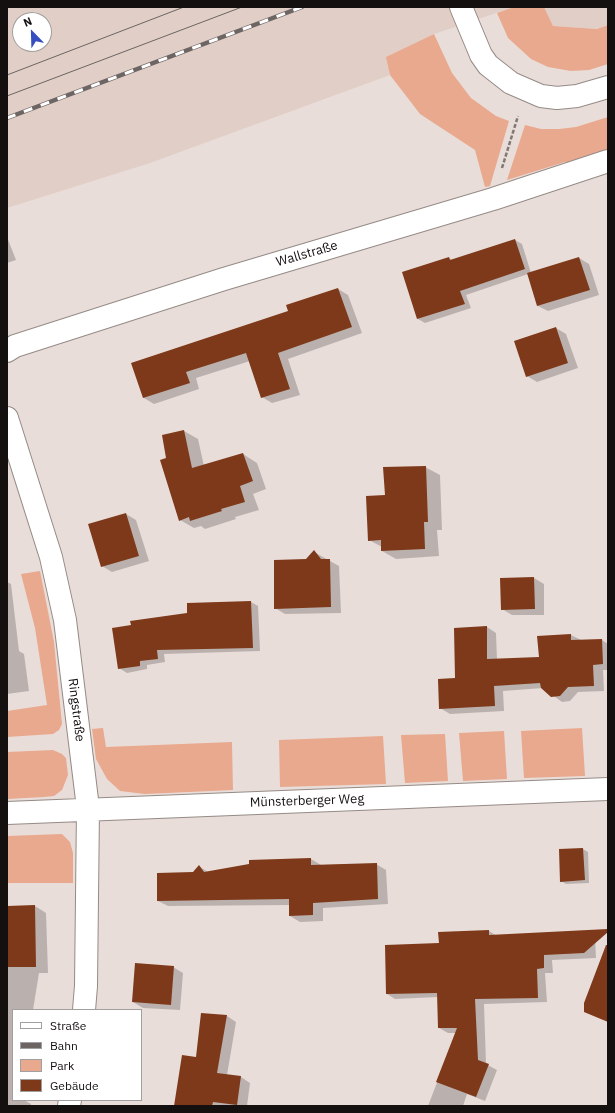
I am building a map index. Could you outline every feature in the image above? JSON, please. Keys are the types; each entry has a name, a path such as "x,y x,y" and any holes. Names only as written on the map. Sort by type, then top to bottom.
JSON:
{"street":[{"path":"462,11 488,65 511,83 541,96 557,98 577,96 608,87"},
{"name":"Wallstraße","path":"7,351 15,346 217,281 493,199 608,161"},
{"name":"Ringstraße","path":"7,418 51,557 65,620 88,808 86,986 84,1009"},
{"name":"Münsterberger Weg","path":"7,813 88,808 608,789"}],"path":[{"path":"501,172 519,115"}],"shaded area":[{"path":"7,7 514,7 434,34 387,57 390,75 150,163 7,208"},
{"path":"544,7 608,7 608,25 597,29 553,26"}],"green space":[{"path":"514,7 544,7 553,26 597,29 608,25 608,64 589,70 571,71 548,67 531,59 508,38 497,13"},
{"path":"434,34 452,73 471,98 496,116 509,121 490,186 485,187 475,150 420,114 390,75 386,57"},
{"path":"608,117 608,151 577,163 565,162 507,180 525,125 541,129 559,129 576,127"},
{"path":"40,571 54,642 62,724 59,730 53,734 7,737 7,711 47,705 35,628 21,574"},
{"path":"103,728 106,747 232,742 233,790 145,794 120,791 107,779 96,759 92,729"},
{"path":"582,728 585,776 524,778 521,731"},
{"path":"504,731 507,779 463,781 459,733"},
{"path":"445,734 448,781 405,783 401,735"},
{"path":"383,736 386,784 280,787 279,740"},
{"path":"53,750 62,754 66,758 68,775 62,790 54,796 7,799 7,752"},
{"path":"62,834 70,842 73,853 73,883 7,883 7,836"}],"building":[{"path":"515,239 525,269 460,291 465,304 417,319 402,272 449,257 450,260"},
{"path":"579,257 590,290 537,306 527,273"},
{"path":"338,288 352,327 278,353 290,389 261,398 246,353 186,372 190,383 143,398 131,363 288,311 286,305"},
{"path":"556,327 568,363 526,377 514,341"},
{"path":"184,430 192,468 243,453 253,481 240,486 245,502 221,509 222,511 190,521 189,517 179,521 160,460 166,458 162,435"},
{"path":"426,466 428,522 424,522 425,549 381,551 381,540 368,541 366,496 385,495 383,467"},
{"path":"126,513 139,556 101,567 88,524"},
{"path":"314,550 321,559 330,559 331,607 274,609 274,560 306,559"},
{"path":"534,577 535,609 501,610 500,578"},
{"path":"251,601 253,648 157,650 158,659 140,661 140,666 118,669 112,628 131,625 130,621 187,613 187,603"},
{"path":"487,626 487,659 539,657 537,636 571,634 571,640 602,639 603,664 593,665 594,686 568,687 560,696 551,697 541,688 540,683 494,686 495,706 439,709 438,679 455,678 454,628"},
{"path":"583,848 585,880 560,882 559,849"},
{"path":"311,858 311,865 377,863 378,899 313,903 313,915 289,916 289,899 157,901 157,873 193,872 199,865 204,872 249,864 249,860"},
{"path":"35,905 36,967 7,967 7,906"},
{"path":"608,929 608,932 584,953 544,955 544,968 537,969 538,998 475,999 478,1060 489,1064 476,1097 436,1082 457,1028 438,1028 437,993 386,994 385,945 439,943 438,932 489,930 489,935"},
{"path":"606,945 608,945 608,1022 584,1012 584,1003"},
{"path":"135,963 174,966 171,1005 132,1002"},
{"path":"201,1013 227,1015 217,1073 241,1076 237,1105 213,1102 212,1106 174,1106 182,1055 196,1057"}],"tram line":[{"path":"7,75 184,7"},
{"path":"7,96 242,7"}],"railway":[{"path":"7,118 302,7"}]}
